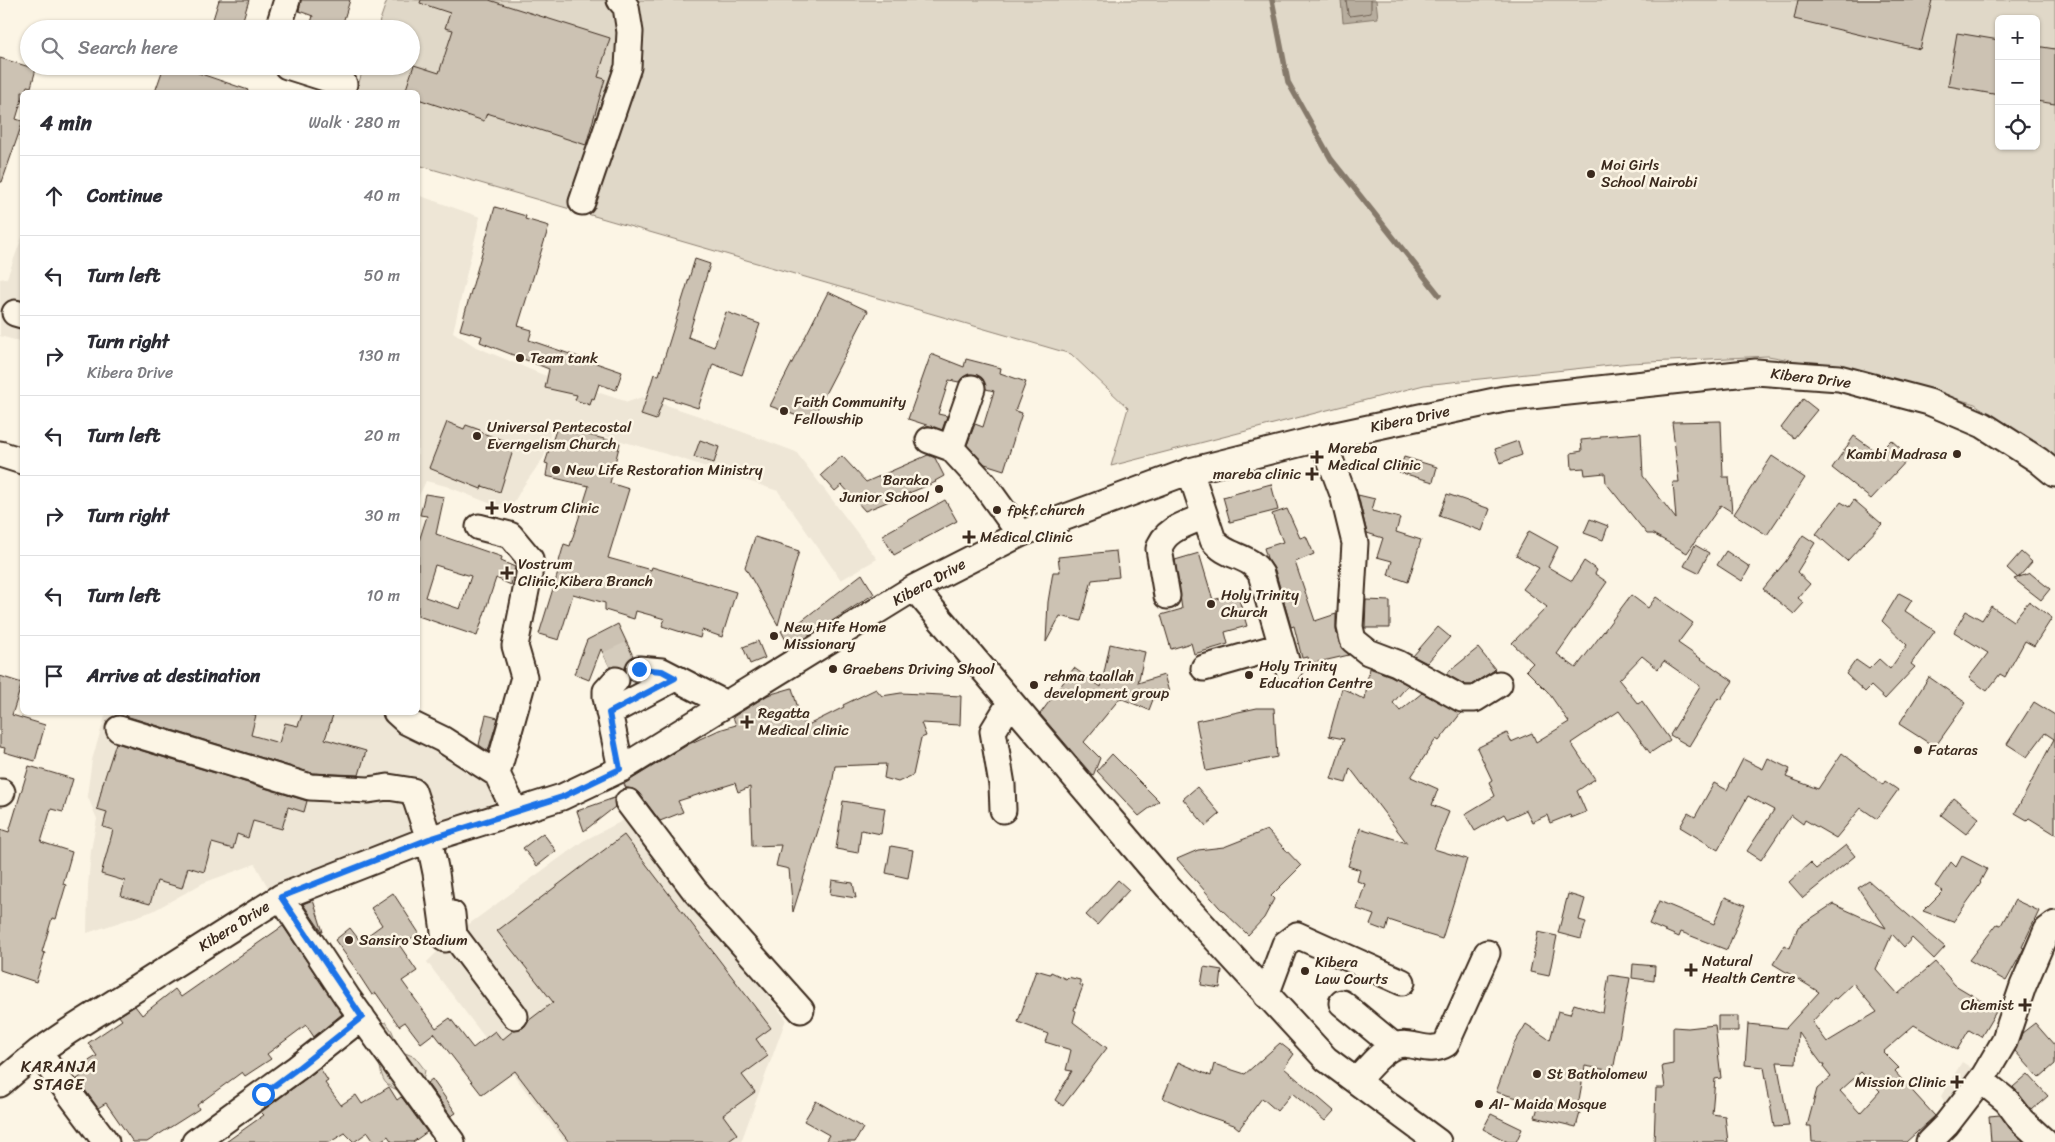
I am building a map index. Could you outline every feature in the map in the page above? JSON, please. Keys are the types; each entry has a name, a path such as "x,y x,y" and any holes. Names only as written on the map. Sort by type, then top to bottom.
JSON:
{"street":[{"path":"281,20 287,0"},
{"path":"582,202 628,67 630,32 626,7 620,0"},
{"path":"316,75 344,84"},
{"name":"Kibera Drive","path":"0,1084 38,1052 281,897 435,837 562,797 620,769 914,588 1020,534 1190,471 1322,438 1504,399 1756,372 1839,378 1929,402 1983,425 2038,460 2055,474"},
{"path":"972,388 940,444 984,484 1020,534"},
{"path":"1322,438 1343,494 1354,543 1350,627 1353,640 1368,652 1397,663 1462,699 1475,699 1499,684"},
{"path":"0,454 20,460"},
{"path":"1190,471 1213,540 1225,552 1249,560 1256,565 1261,574 1288,671"},
{"path":"1167,596 1159,549 1161,541 1168,533 1205,516"},
{"path":"479,527 510,535 530,559 529,575 515,646 524,677 497,774"},
{"path":"914,588 1168,887 1326,1059 1438,1142"},
{"path":"1204,668 1281,646"},
{"path":"620,769 610,688 652,668 726,704"},
{"path":"1003,810 1002,785 993,731 1010,703"},
{"path":"399,715 407,722 442,739 497,774 515,811"},
{"path":"119,729 310,787 368,790 388,787 413,791 435,837 454,935 515,1016"},
{"path":"628,802 695,892 801,1010"},
{"path":"435,837 436,873 445,939"},
{"path":"281,897 442,1138"},
{"path":"1929,1142 1946,1125 1981,1080 2004,1042 2023,986 2046,930 2055,924"},
{"path":"1266,995 1285,944 1297,935 1402,982"},
{"path":"1356,1081 1376,1060 1394,1046 1411,1044 1429,1049 1438,1049 1446,1044 1486,953"},
{"path":"1342,1003 1394,1046"},
{"path":"195,1142 298,1068 362,1017"},
{"path":"38,1052 102,1140"},
{"path":"1981,1080 2007,1101 2022,1120 2045,1142"}],"shaded area":[{"path":"387,0 2055,0 2055,461 1975,404 1870,374 1768,356 1630,363 1424,385 1111,466 1128,408 1071,354 420,166 420,90 357,90 361,75 420,75 420,20 380,20"},
{"path":"420,196 480,217 453,332 476,347 541,374 628,402 642,397 796,452 877,559 841,580 778,491 676,457 577,428 553,424 544,457 522,488 509,511 446,486 426,481 420,494"},
{"path":"20,242 20,341 0,336 0,279 7,278"},
{"path":"105,715 382,715 402,730 484,774 497,801 295,878 270,891 255,864 203,883 153,911 87,933 91,850 97,819 87,795 92,760"},
{"path":"630,817 786,1019 741,1142 565,1142 427,962 454,935 583,841"},
{"path":"386,1022 400,1051 415,1057 425,1070 423,1081 407,1094 388,1085 381,1072 377,1025"},
{"name":"Mission Clinic","path":"1962,1062 1973,1069 1948,1109 1941,1096"}],"water":[{"path":"1341,0 1376,0 1378,18 1343,22"}],"building":[{"path":"219,0 249,0 243,20 213,20"},
{"path":"301,0 350,0 344,20 312,20 313,16 299,11"},
{"path":"421,0 489,0 610,38 598,77 605,79 586,145 487,113 484,121 420,100 420,90 406,90 411,75 420,75 420,67 439,73 453,30 445,28 450,13 420,3"},
{"path":"1798,0 1932,0 1920,49 1794,19"},
{"path":"1957,33 1995,39 1995,94 1948,86"},
{"path":"2040,47 2055,49 2055,104 2040,102"},
{"path":"0,58 20,64 20,75 34,75 31,87 27,86 26,90 20,90 20,106 16,119 20,120 20,130 2,182 0,182"},
{"path":"161,75 204,75 248,90 156,90"},
{"path":"495,207 526,216 525,219 549,226 518,326 532,330 529,340 622,372 616,390 599,384 590,405 575,400 577,395 545,388 549,369 480,342 482,336 460,330"},
{"path":"695,259 710,264 688,337 714,347 726,312 760,324 742,375 713,364 698,408 664,397 656,420 641,415 654,374 659,375"},
{"path":"828,292 868,311 811,421 770,406"},
{"path":"931,354 964,367 966,359 1001,368 1000,373 1026,382 1015,411 1022,413 1004,470 985,464 967,445 975,424 983,427 994,391 986,389 983,379 977,375 969,374 959,382 949,380 938,414 947,416 942,430 908,419"},
{"path":"1803,399 1817,410 1794,438 1781,428"},
{"path":"1721,421 1723,477 1729,477 1732,512 1721,505 1687,553 1653,534 1647,534 1606,483 1605,473 1585,475 1584,468 1572,469 1571,453 1582,451 1581,440 1601,438 1601,436 1641,433 1643,476 1676,519 1673,482 1679,482 1672,422"},
{"path":"447,422 464,429 466,425 480,430 479,432 515,444 500,492 482,486 481,489 429,468"},
{"path":"557,427 620,443 610,483 629,489 608,558 651,570 652,567 736,592 722,637 702,630 700,638 662,626 665,619 636,611 634,619 605,610 605,603 573,594 559,640 539,634 560,566 558,565 564,544 570,546 589,486 546,476 548,464 545,463"},
{"path":"1854,436 1878,453 1891,440 1910,457 1871,499 1832,468"},
{"path":"700,440 719,447 714,463 694,457"},
{"path":"1518,441 1522,455 1500,463 1495,449"},
{"path":"928,455 935,458 944,476 936,482 865,511 842,485 835,491 821,475 842,456 866,482"},
{"path":"1772,456 1805,478 1767,535 1734,514"},
{"path":"1404,457 1437,467 1433,482 1399,472"},
{"path":"1271,484 1278,510 1230,522 1223,497"},
{"path":"425,494 444,497 436,534 502,557 501,561 515,567 511,585 496,578 477,636 420,617 420,538 427,516 420,515","holes":["435,565 471,576 460,609 425,597"]},
{"path":"1447,494 1490,509 1482,531 1439,516"},
{"path":"1358,495 1375,499 1372,511 1400,518 1396,532 1421,540 1408,582 1388,575 1392,561 1377,557 1383,538 1367,533"},
{"path":"945,500 957,521 894,555 882,535"},
{"path":"1854,500 1882,524 1847,561 1816,534 1841,502 1849,507"},
{"path":"1287,509 1300,538 1306,536 1314,554 1295,562 1315,621 1336,614 1336,630 1339,643 1349,655 1310,664 1308,657 1302,658 1294,626 1291,627 1275,570 1267,558 1264,548 1283,542 1272,514"},
{"path":"1590,519 1608,526 1603,540 1584,533"},
{"path":"1529,531 1558,547 1548,567 1572,581 1584,561 1597,570 1595,574 1607,582 1557,654 1576,668 1631,595 1648,608 1656,597 1693,623 1678,643 1733,681 1720,700 1718,698 1689,746 1670,735 1700,686 1664,661 1658,669 1642,656 1619,680 1638,704 1642,701 1670,740 1650,753 1619,711 1571,743 1595,779 1577,791 1586,812 1571,818 1570,815 1550,823 1547,815 1532,822 1526,810 1507,819 1504,814 1475,831 1465,814 1495,796 1489,782 1492,780 1477,748 1507,733 1511,742 1532,733 1536,742 1569,722 1548,692 1526,670 1533,663 1512,643 1547,607 1523,589 1539,568 1516,555"},
{"path":"1803,535 1815,543 1797,572 1810,584 1798,598 1804,603 1794,614 1763,589 1786,561"},
{"path":"755,537 799,551 778,625 745,567"},
{"path":"1695,545 1709,553 1698,573 1684,566"},
{"path":"1116,551 1119,577 1092,580 1081,621 1060,616 1046,642 1048,602 1053,572 1060,572 1058,557"},
{"path":"1726,551 1750,567 1742,581 1717,565"},
{"path":"2021,552 2032,562 2018,578 2007,568"},
{"name":"Holy Trinity Church","path":"1199,553 1213,600 1237,593 1247,626 1225,632 1228,644 1194,654 1191,643 1171,649 1161,615 1182,609 1175,560"},
{"path":"2030,573 2050,589 2041,600 2014,579"},
{"path":"862,574 874,594 790,648 781,631 796,625"},
{"path":"1899,593 1912,600 1905,611 1935,631 1911,664 1915,667 1885,699 1871,686 1865,692 1846,674 1856,660 1869,669 1879,659 1890,669 1907,645 1882,621"},
{"path":"1366,600 1390,601 1390,628 1365,628"},
{"path":"2029,601 2052,618 2034,646 2025,641 2005,677 2000,674 1987,691 1969,678 1988,653 1954,632 1966,611 1982,620 1991,606 2013,621"},
{"path":"618,624 633,656 627,661 625,669 619,666 610,667 601,649 589,680 574,674 587,640"},
{"path":"1438,627 1450,637 1427,663 1413,656"},
{"path":"758,641 765,658 750,664 743,647"},
{"path":"1110,644 1145,652 1138,683 1164,675 1169,692 1154,697 1149,710 1120,698 1084,742 1100,758 1093,776 1040,714 1074,668 1101,687"},
{"path":"1478,648 1495,669 1493,671 1471,685 1466,685 1446,674"},
{"path":"1369,668 1408,685 1393,703 1400,711 1422,693 1461,713 1439,741 1436,739 1411,777 1438,789 1432,805 1449,812 1434,849 1467,859 1442,939 1389,920 1386,931 1370,925 1374,915 1357,909 1365,884 1357,881 1360,870 1348,866 1360,828 1407,843 1350,768 1346,783 1331,779 1344,739 1329,736 1342,688 1365,700"},
{"path":"0,676 20,682 20,689 12,715 45,725 35,761 4,752 5,748 0,747"},
{"path":"1929,677 1966,703 1935,747 1899,724"},
{"path":"792,688 802,722 806,726 876,689 882,696 901,693 961,696 960,725 921,723 926,736 921,738 913,775 898,782 884,778 886,764 835,766 832,785 793,912 789,869 776,866 781,845 752,846 750,787 738,792 735,783 678,801 683,812 660,821 639,793 633,789 626,788 624,784 689,744 719,730 736,725 733,717 768,695"},
{"path":"2034,702 2055,715 2055,834 2029,818 2027,820 2015,813 2054,739 2045,733 2027,757 2007,744"},
{"path":"1257,708 1274,708 1277,757 1206,771 1196,721"},
{"path":"256,715 251,735 279,743 285,723 298,726 302,715 333,715 325,739 366,751 359,775 312,773 126,716"},
{"path":"486,715 498,718 488,751 479,745"},
{"path":"116,743 307,801 304,812 288,807 282,829 253,821 248,838 237,834 233,849 212,843 204,872 188,867 182,888 157,881 150,904 121,896 125,881 101,874 113,830 103,827 107,812 97,809"},
{"path":"1842,753 1883,785 1885,781 1898,790 1877,819 1861,808 1836,838 1805,820 1803,824 1791,815 1761,860 1747,851 1774,810 1748,796 1718,850 1680,827 1688,813 1695,817 1714,783 1727,790 1743,759 1763,769 1768,758 1790,769 1786,777 1818,789"},
{"path":"1112,754 1159,801 1139,816 1097,771"},
{"path":"29,766 73,779 63,812 51,809 41,842 72,852 63,884 66,885 56,919 52,918 42,952 45,953 36,982 0,970 0,829 9,832"},
{"path":"1197,787 1220,814 1206,826 1183,799"},
{"path":"614,798 615,807 584,831 577,811"},
{"path":"1954,798 1979,818 1966,834 1941,815"},
{"path":"843,801 885,808 881,834 861,830 858,853 836,849"},
{"path":"1267,830 1301,866 1271,896 1274,899 1264,918 1248,935 1219,907 1177,859 1198,850 1224,847"},
{"path":"543,833 556,851 537,866 523,848"},
{"path":"624,835 771,1028 756,1039 768,1056 742,1075 755,1092 723,1115 737,1134 726,1142 569,1142 515,1071 482,1095 434,1033 421,1043 405,1022 399,1026 376,993 372,995 335,940 350,928 360,941 382,925 371,908 393,893 419,933 400,946 417,971 402,981 436,1028 450,1018 473,1048 495,1031 502,1040 514,1030 523,1028 528,1021 553,1002 497,931"},
{"path":"1846,845 1855,856 1803,898 1789,882 1810,863 1816,869"},
{"path":"891,846 913,850 908,878 886,873"},
{"path":"1962,856 1987,869 1981,883 1953,922 1923,911 1943,891 1935,886 1951,862 1956,867"},
{"path":"832,880 853,883 856,898 830,894"},
{"path":"1118,880 1129,890 1097,925 1086,915"},
{"path":"1869,881 1945,947 1934,959 1912,938 1904,947 1892,934 1876,969 1898,994 1935,962 1955,985 1997,1010 1981,1037 1969,1030 1957,1050 1914,1025 1883,1052 1899,1068 1895,1072 1935,1116 1906,1142 1812,1142 1811,1126 1807,1126 1817,1089 1831,1077 1823,1067 1824,1064 1822,1064 1798,1032 1796,1063 1777,1062 1789,1126 1774,1127 1764,1067 1745,1065 1748,1024 1786,1028 1819,992 1773,964 1785,945 1790,948 1798,927 1833,904 1886,928 1858,888","holes":["1853,983 1877,1012 1827,1042 1812,1022 1834,998 1836,999","1861,1072 1880,1091 1860,1113 1840,1091"]},
{"path":"1568,894 1585,899 1579,920 1586,922 1581,939 1558,933"},
{"path":"1725,897 1745,905 1727,950 1681,932 1679,937 1649,924 1659,901 1714,924"},
{"path":"313,900 323,932 303,904"},
{"path":"2015,900 2039,911 2022,947 2024,948 2006,981 1969,960 1997,924 2001,925"},
{"path":"283,926 342,1014 314,1037 306,1025 267,1054 271,1059 245,1076 242,1072 197,1105 199,1109 147,1142 133,1142 106,1103 98,1108 77,1079 87,1072 82,1065 97,1056 88,1043 122,1020 119,1016 135,1006 142,1015 175,989 181,997"},
{"path":"1538,932 1557,936 1549,976 1530,972"},
{"path":"1633,964 1655,966 1654,981 1632,978"},
{"path":"1204,967 1222,970 1220,988 1201,985"},
{"path":"1036,970 1050,974 1051,972 1066,979 1068,977 1080,980 1080,985 1083,986 1074,1010 1076,1011 1073,1022 1107,1048 1063,1106 1055,1100 1072,1071 1066,1070 1071,1050 1045,1042 1048,1034 1018,1022"},
{"path":"1609,975 1630,978 1613,1071 1585,1066 1579,1100 1574,1111 1580,1113 1576,1127 1535,1117 1539,1104 1496,1092 1514,1044 1526,1024 1550,1040 1558,1011 1570,1014 1574,1004 1603,1013"},
{"path":"1718,1016 1738,1016 1738,1031 1718,1031"},
{"path":"2035,1023 2055,1046 2055,1064 2039,1078 2015,1051 2022,1033"},
{"path":"1715,1025 1721,1078 1715,1079 1712,1114 1725,1116 1728,1142 1654,1142 1656,1088 1665,1088 1662,1066 1673,1064 1673,1027 1688,1028"},
{"path":"1280,1043 1294,1054 1284,1068 1334,1111 1325,1121 1292,1093 1277,1111 1262,1098 1239,1129 1234,1125 1198,1113 1163,1098 1178,1062 1211,1076 1214,1064 1245,1074"},
{"path":"320,1068 328,1081 325,1083 341,1105 356,1095 362,1104 389,1087 397,1100 401,1097 403,1099 427,1132 413,1142 392,1142 388,1136 379,1142 375,1142 368,1132 354,1142 345,1133 330,1142 226,1142 264,1115 261,1112"},
{"path":"2028,1074 2048,1096 2032,1110 2013,1087"},
{"path":"432,1079 456,1113 451,1116 427,1083"},
{"path":"816,1101 863,1128 855,1142 825,1142 829,1135 804,1121"},
{"path":"1491,1114 1522,1129 1516,1142 1508,1142 1483,1129"},
{"path":"2000,1115 2010,1129 2024,1142 1991,1142 1989,1116"}],"waterway":[{"path":"1272,0 1288,82 1331,159 1439,295"}],"tunnel":[{"path":"608,664 632,653"}],"place":[{"name":"Moi Girls School Nairobi","path":"1591,174"},
{"name":"Team tank","path":"520,358"},
{"name":"Faith Community Fellowship","path":"784,411"},
{"name":"Universal Pentecostal Everngelism Church","path":"477,436"},
{"name":"Kambi Madrasa","path":"1957,454"},
{"name":"Mareba Medical Clinic","path":"1317,457"},
{"name":"New Life Restoration Ministry","path":"556,470"},
{"name":"mareba clinic","path":"1312,474"},
{"name":"Baraka Junior School","path":"939,489"},
{"name":"Vostrum Clinic","path":"492,508"},
{"name":"fpkf church","path":"997,510"},
{"name":"Medical Clinic","path":"969,537"},
{"name":"Vostrum Clinic,Kibera Branch","path":"507,573"},
{"name":"Holy Trinity Church","path":"1211,604"},
{"name":"New Hife Home Missionary","path":"774,636"},
{"name":"Graebens Driving Shool","path":"833,669"},
{"name":"Holy Trinity Education Centre","path":"1249,675"},
{"name":"rehma taallah development group","path":"1034,685"},
{"name":"Regatta Medical clinic","path":"747,722"},
{"name":"Fataras","path":"1918,750"},
{"name":"Sansiro Stadium","path":"349,940"},
{"name":"Natural Health Centre","path":"1691,970"},
{"name":"Kibera Law Courts","path":"1305,971"},
{"name":"Chemist","path":"2025,1005"},
{"name":"St Batholomew","path":"1537,1074"},
{"name":"Mission Clinic","path":"1957,1082"},
{"name":"Al- Maida Mosque","path":"1479,1104"}],"district":[{"name":"KARANJA STAGE","path":"59,1075"}],"route":[{"path":"263,1094 362,1017 281,897 429,839 562,797 620,769 609,713 675,678 662,671 639,669"}]}
